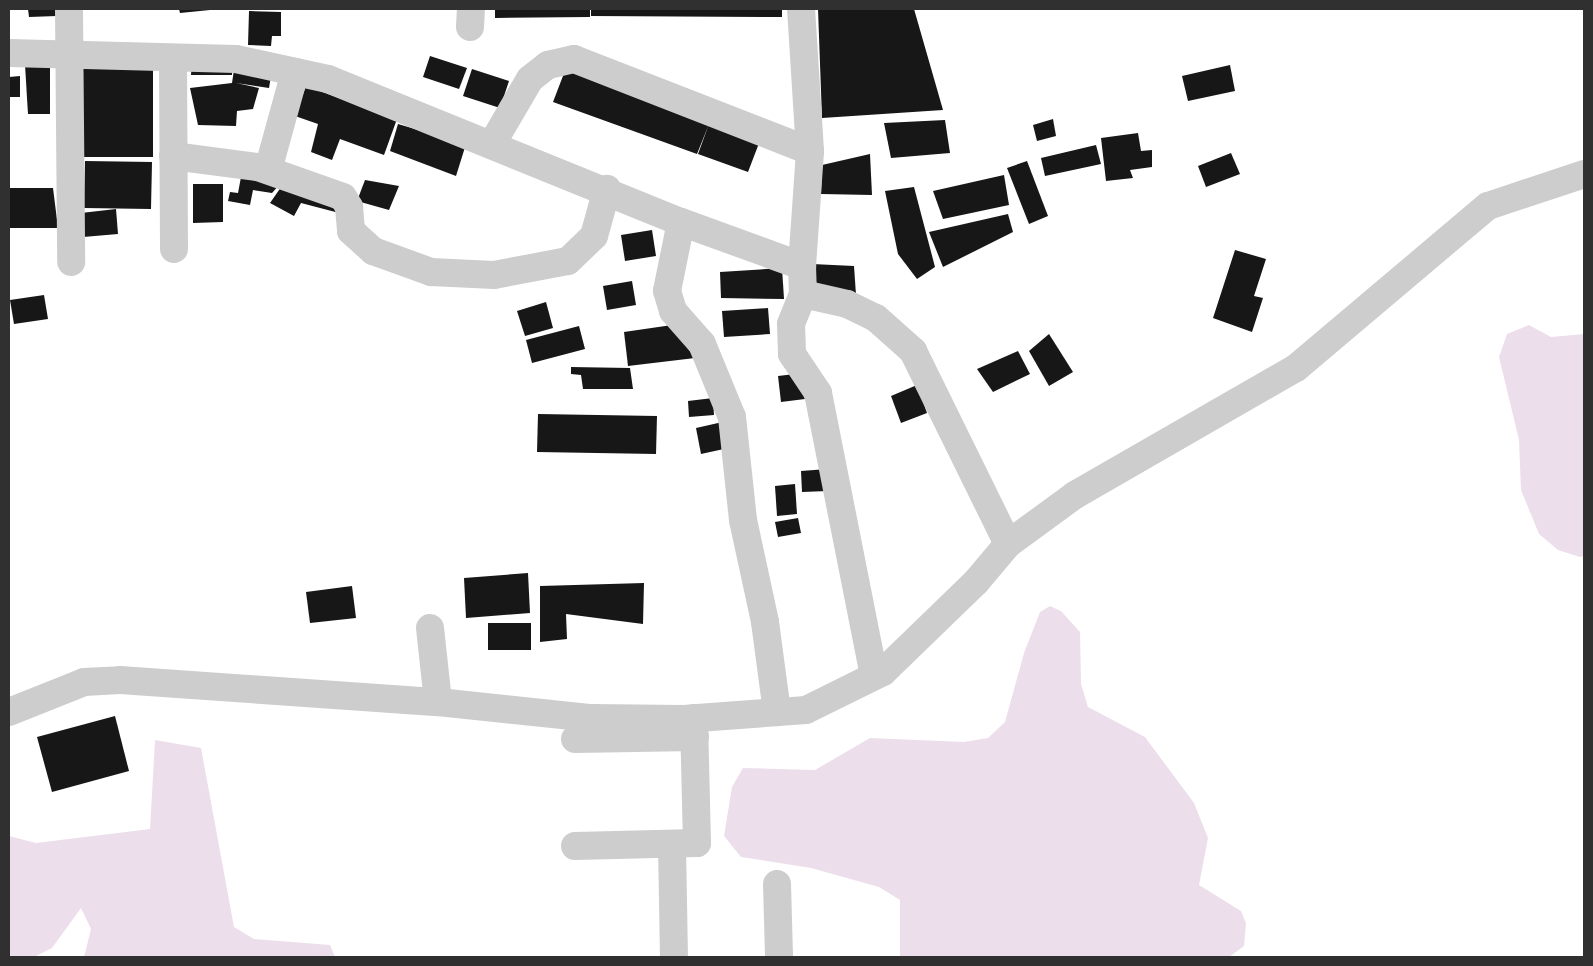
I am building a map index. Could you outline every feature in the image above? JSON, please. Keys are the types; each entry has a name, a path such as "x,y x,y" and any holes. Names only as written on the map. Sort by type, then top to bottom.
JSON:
{"street":[{"path":"70,9 70,262"},
{"path":"801,9 810,151 802,266 803,294 790,324 792,354 818,393 874,676"},
{"path":"9,53 236,59 328,79 607,189 681,222 802,266"},
{"path":"173,58 174,249"},
{"path":"492,144 530,79 548,66 574,59 810,151"},
{"path":"268,170 295,72"},
{"path":"173,156 268,170 343,197 349,207 351,231 373,252 430,272 494,275 568,260 594,236 607,189"},
{"path":"575,739 694,727 777,712 806,710 874,676 976,582 1008,544 1075,495 1296,368 1488,206 1584,174"},
{"path":"681,222 666,291 673,311 702,344 732,417 743,520 765,622 777,712"},
{"path":"803,294 847,304 876,318 913,351 1008,544"},
{"path":"430,628 438,702"},
{"path":"9,712 84,682 120,680 438,702 694,727"},
{"path":"575,846 697,844 694,727"},
{"path":"672,844 674,957"},
{"path":"777,884 779,957"}],"shaded area":[{"path":"1529,325 1551,337 1584,334 1584,556 1580,557 1558,550 1539,534 1521,490 1519,440 1499,357 1507,334"},
{"path":"1050,606 1061,611 1080,632 1081,684 1088,707 1145,737 1194,803 1208,838 1199,885 1241,911 1246,923 1244,946 1229,957 900,957 900,900 879,887 811,868 741,857 724,836 732,787 743,768 815,770 870,738 964,742 988,738 1005,722 1024,653 1040,612"},
{"path":"155,740 201,748 234,927 254,939 330,945 335,957 84,957 91,929 81,908 52,948 34,957 9,957 9,836 36,843 150,829"}],"building":[{"path":"28,9 57,9 57,16 29,17"},
{"path":"179,9 210,9 210,10 180,13"},
{"path":"495,9 590,9 590,17 495,18"},
{"path":"591,9 782,9 782,17 591,16"},
{"path":"818,9 914,9 943,110 822,118"},
{"path":"249,11 281,12 281,36 272,36 271,46 248,45"},
{"path":"430,56 467,68 459,89 423,77"},
{"path":"81,61 153,61 153,157 81,157"},
{"path":"192,62 232,62 232,75 191,75"},
{"path":"235,63 272,70 269,88 236,83 259,88 253,109 237,111 236,126 198,125 190,88 232,83"},
{"path":"50,64 50,114 28,114 25,65"},
{"path":"1230,65 1235,91 1188,101 1182,76"},
{"path":"566,68 761,138 748,172 698,154 709,124 697,154 553,102"},
{"path":"472,69 509,81 500,108 463,96"},
{"path":"20,76 20,97 9,97 9,77"},
{"path":"306,86 397,119 384,155 340,139 332,160 311,152 318,124 295,116"},
{"path":"1053,119 1056,136 1037,141 1033,125"},
{"path":"945,120 950,153 891,158 884,123"},
{"path":"398,124 466,144 456,176 390,151"},
{"path":"1138,133 1141,151 1152,150 1152,167 1130,170 1133,178 1106,181 1101,138"},
{"path":"1096,145 1101,164 1045,176 1041,158"},
{"path":"1231,153 1240,174 1206,187 1198,166"},
{"path":"870,154 872,195 821,194 822,165"},
{"path":"85,161 152,162 151,209 84,208"},
{"path":"1027,161 1048,216 1029,224 1007,168"},
{"path":"1004,175 1009,205 943,219 933,191"},
{"path":"241,177 280,184 272,193 253,190 250,205 228,201 230,192 238,193"},
{"path":"286,180 346,206 343,214 301,203 294,216 270,203"},
{"path":"365,180 399,186 389,210 357,201"},
{"path":"193,184 223,184 223,222 193,223"},
{"path":"914,187 935,267 917,279 898,254 885,191"},
{"path":"9,188 53,188 58,228 9,228"},
{"path":"116,209 118,234 83,237 81,213"},
{"path":"1008,214 1013,232 943,267 929,232"},
{"path":"652,230 656,256 625,261 621,235"},
{"path":"1235,250 1266,259 1254,296 1263,298 1252,332 1213,318"},
{"path":"812,264 854,266 856,295 812,286"},
{"path":"782,268 784,299 721,298 720,272"},
{"path":"632,281 636,305 607,310 603,286"},
{"path":"44,295 48,319 14,324 10,300"},
{"path":"546,302 553,328 525,336 517,311"},
{"path":"768,308 770,334 724,337 722,311"},
{"path":"679,324 695,358 628,366 624,332"},
{"path":"579,326 585,349 532,363 526,340"},
{"path":"1049,334 1073,372 1049,386 1029,351"},
{"path":"1018,351 1030,374 993,392 977,369"},
{"path":"571,367 630,368 633,389 583,389 581,375 571,374"},
{"path":"795,374 805,399 781,402 778,376"},
{"path":"917,385 927,413 901,423 891,396"},
{"path":"713,398 714,415 689,417 688,401"},
{"path":"538,414 657,416 656,454 537,452"},
{"path":"727,421 733,447 701,454 696,428"},
{"path":"827,469 828,491 802,492 801,471"},
{"path":"795,484 797,514 777,516 775,486"},
{"path":"798,518 801,533 778,537 775,522"},
{"path":"528,573 530,613 466,618 464,578"},
{"path":"644,583 643,624 566,614 567,639 540,642 540,586"},
{"path":"352,586 356,618 310,623 306,592"},
{"path":"488,623 531,623 531,650 488,650"},
{"path":"115,716 129,771 52,792 37,737"}]}
